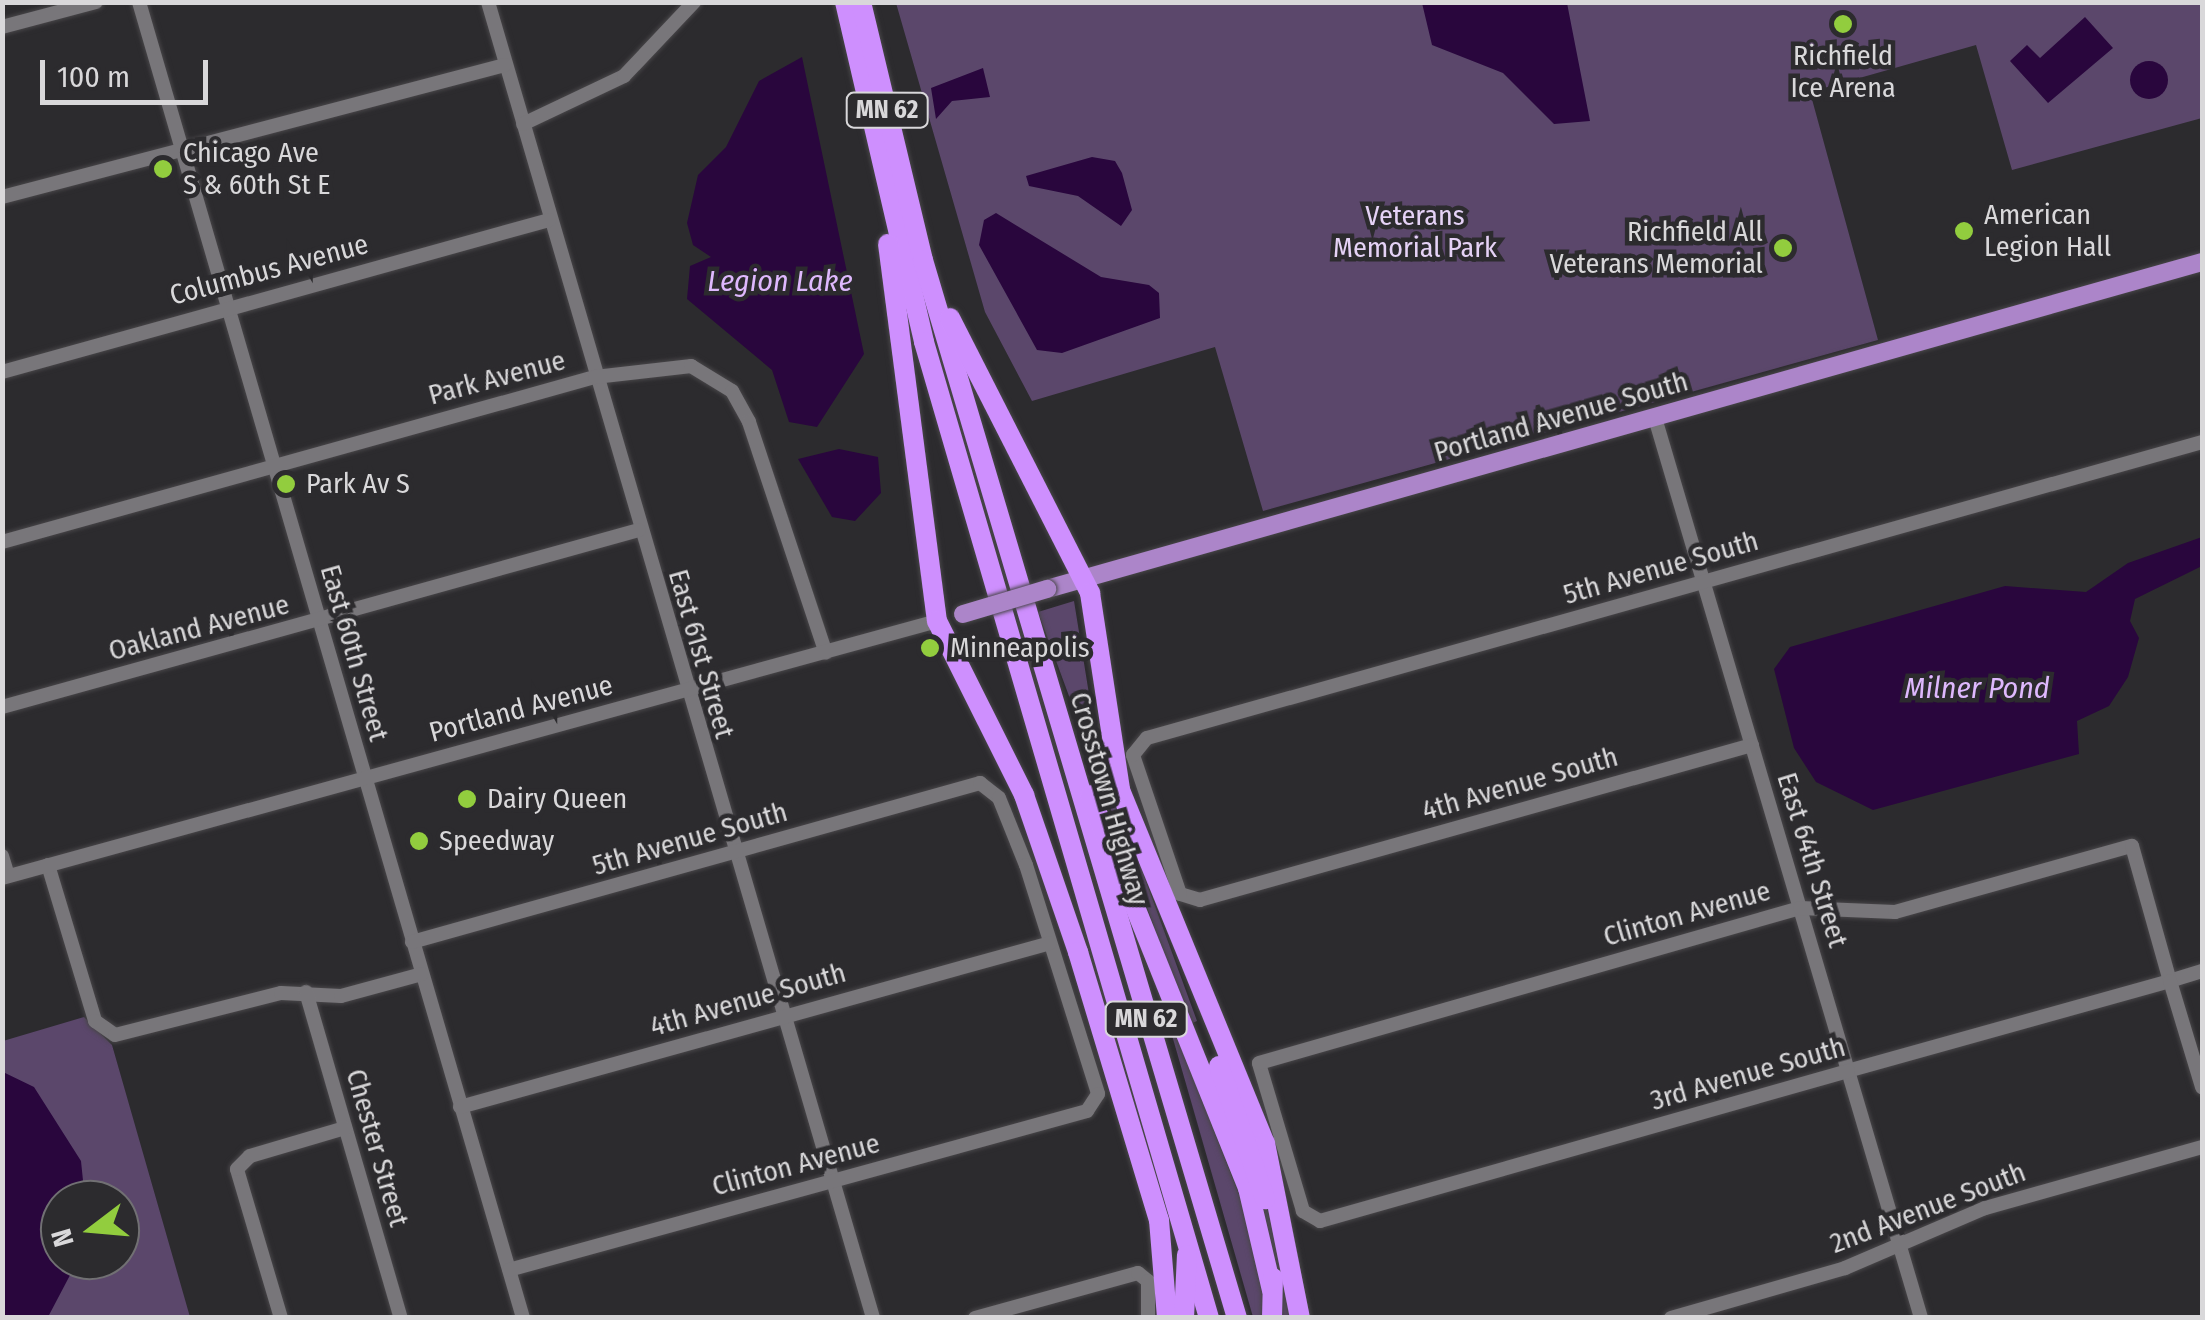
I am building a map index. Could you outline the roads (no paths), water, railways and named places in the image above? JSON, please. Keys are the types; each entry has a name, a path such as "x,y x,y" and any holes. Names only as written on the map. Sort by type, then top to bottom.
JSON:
{"highway":[{"name":"Crosstown Highway","path":"845,2 876,148 1209,1318"},
{"name":"Crosstown Highway","path":"862,2 923,260 1238,1318"},
{"path":"876,148 937,621 1024,794 1073,935 1159,1220 1167,1318"},
{"path":"923,260 1082,578 1120,790 1278,1184 1300,1318"},
{"path":"1058,719 1248,1188 1272,1290"},
{"path":"1173,927 1263,1190 1272,1318"},
{"path":"1184,1318 1187,1233"}],"main road":[{"name":"Portland Avenue South","path":"937,621 2201,261"}],"street":[{"path":"2,27 96,2"},
{"name":"East 60th Street","path":"139,2 522,1318"},
{"name":"East 61st Street","path":"488,2 685,690 873,1318"},
{"path":"523,124 624,76 694,2"},
{"path":"2,197 505,65"},
{"name":"Columbus Avenue","path":"2,372 227,306 549,220"},
{"name":"Park Avenue","path":"2,542 595,377 665,363 691,366 732,391 826,653"},
{"name":"East 64th Street","path":"1655,418 1921,1318"},
{"name":"5th Avenue South","path":"1186,900 1134,746 2202,442"},
{"name":"Oakland Avenue","path":"2,707 639,530"},
{"name":"Portland Avenue","path":"6,877 937,621"},
{"name":"4th Avenue South","path":"1186,900 1752,746"},
{"name":"5th Avenue South","path":"412,942 980,784 998,798 1050,943"},
{"name":"Clinton Avenue","path":"1307,1218 1258,1063 1800,908 1894,912 2132,846 2170,980"},
{"path":"2,856 6,877"},
{"path":"48,865 104,1031 131,1034 306,992 340,996 422,974"},
{"name":"4th Avenue South","path":"460,1107 1050,943"},
{"name":"Clinton Avenue","path":"509,1270 1096,1106 1050,943"},
{"name":"3rd Avenue South","path":"1307,1218 1320,1221 2202,972"},
{"path":"2170,980 2202,1087"},
{"name":"Chester Street","path":"306,992 401,1318"},
{"path":"280,1318 238,1169 250,1156 345,1128"},
{"name":"2nd Avenue South","path":"1671,1318 1900,1246 1985,1208 2202,1147"},
{"path":"975,1318 1138,1274 1148,1281 1148,1318"}],"water":[{"path":"1422,3 1567,3 1590,121 1554,124 1503,73 1432,45"},
{"path":"2085,17 2113,48 2048,103 2010,61 2027,45 2040,58"},
{"name":"Legion Lake","path":"802,57 864,354 817,427 789,422 772,370 687,299 690,266 711,257 693,245 687,223 698,175 726,147 759,81"},
{"path":"2149,61 2162,67 2168,80 2162,93 2149,99 2136,93 2130,80 2136,67"},
{"path":"983,68 990,97 952,101 936,119 931,88"},
{"path":"1092,157 1115,161 1122,173 1132,210 1121,226 1078,196 1029,186 1026,176"},
{"path":"996,213 1101,277 1149,285 1159,293 1160,318 1062,353 1037,350 979,245 984,220"},
{"path":"839,449 878,457 881,493 855,521 832,517 798,459"},
{"name":"Milner Pond","path":"2202,537 2202,566 2135,599 2130,621 2139,638 2128,677 2109,706 2077,721 2079,754 1873,810 1816,782 1794,748 1774,669 1790,647 2005,586 2086,592 2128,563"},
{"path":"3,1072 34,1087 81,1161 83,1180 40,1180 40,1280 67,1280 48,1317 3,1317"}],"place":[{"name":"Richfield Ice Arena","path":"1843,24"},
{"name":"Chicago Ave S & 60th St E","path":"163,169"},
{"name":"American Legion Hall","path":"1964,231"},
{"name":"Richfield All Veterans Memorial","path":"1783,248"},
{"name":"Park Av S","path":"286,484"},
{"name":"Minneapolis","path":"930,648"},
{"name":"Dairy Queen","path":"467,799"},
{"name":"Speedway","path":"419,841"}],"park label":[{"name":"Veterans Memorial Park","path":"1415,232"}]}
